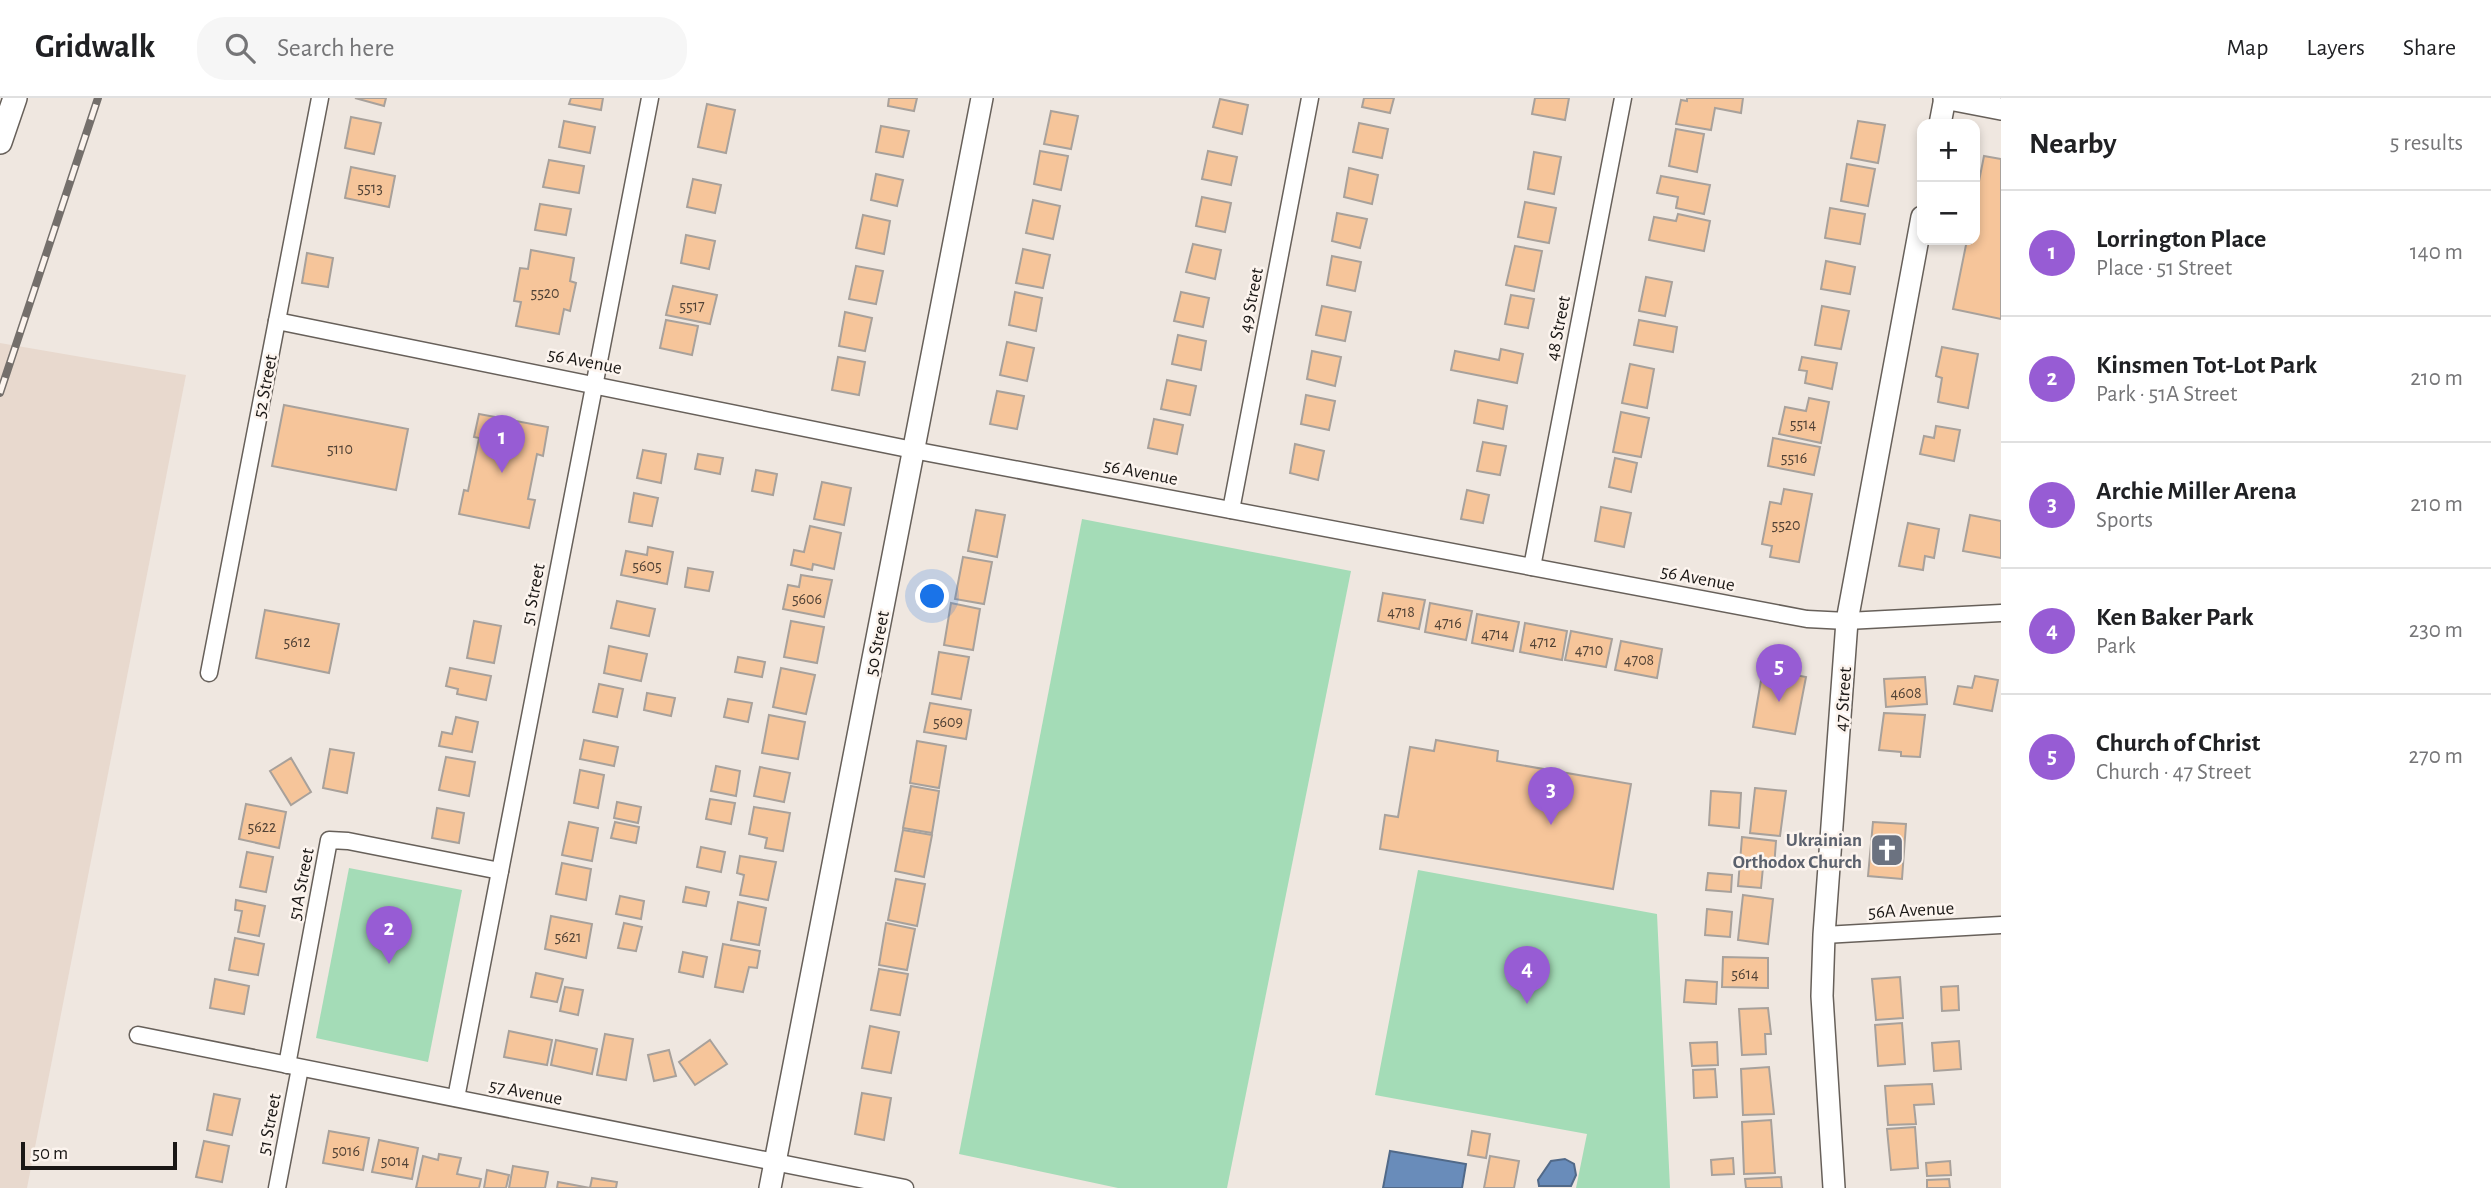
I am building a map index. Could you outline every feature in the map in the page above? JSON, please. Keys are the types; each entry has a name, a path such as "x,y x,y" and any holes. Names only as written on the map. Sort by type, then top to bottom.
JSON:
{"main road":[{"path":"0,142 15,98"}],"street":[{"name":"52 Street","path":"209,673 320,98"},
{"name":"51 Street","path":"456,1098 650,98"},
{"name":"50 Street","path":"770,1188 982,98"},
{"name":"49 Street","path":"1231,510 1310,98"},
{"name":"48 Street","path":"1532,567 1623,98"},
{"path":"1941,119 1945,98 2001,108"},
{"name":"47 Street","path":"1834,1188 1822,996 1847,621 1917,243"},
{"name":"56 Avenue","path":"277,321 913,450 1807,619 1847,621 2001,612"},
{"name":"51A Street","path":"294,1066 329,840 348,841 500,871"},
{"name":"56A Avenue","path":"1824,935 2001,925"},
{"name":"57 Avenue","path":"138,1035 905,1188"},
{"name":"51 Street","path":"277,1188 294,1066"}],"shaded area":[{"path":"0,343 186,375 27,1188 0,1188"}],"green space":[{"path":"1082,519 1351,571 1227,1188 1118,1188 959,1154"},
{"path":"349,868 462,890 428,1062 316,1038"},
{"path":"1418,870 1657,914 1670,1188 1576,1188 1587,1134 1375,1095"}],"water":[{"path":"1390,1151 1466,1164 1462,1188 1383,1188"},
{"path":"1565,1159 1574,1164 1576,1175 1571,1186 1539,1186 1538,1180 1551,1161"}],"building":[{"path":"355,98 386,98 384,106"},
{"path":"571,98 603,98 601,110 569,104"},
{"path":"889,98 917,98 914,111 888,106"},
{"path":"1364,98 1394,98 1390,113 1362,107"},
{"path":"1535,98 1569,98 1565,120 1532,114"},
{"path":"1687,98 1743,98 1741,113 1715,108 1711,130 1676,124 1681,100 1687,101"},
{"path":"1220,99 1248,105 1242,134 1213,127"},
{"path":"707,104 735,110 726,153 698,147"},
{"path":"1051,111 1078,116 1071,149 1044,144"},
{"path":"351,117 381,123 374,154 345,148"},
{"path":"564,121 595,127 590,153 559,147"},
{"path":"1858,121 1885,125 1878,163 1851,158"},
{"path":"1359,123 1388,129 1382,158 1353,152"},
{"path":"881,126 909,131 903,157 876,152"},
{"path":"1676,129 1704,134 1697,172 1669,166"},
{"path":"1040,151 1068,156 1061,190 1034,184"},
{"path":"1208,151 1237,157 1231,185 1202,179"},
{"path":"1534,152 1561,157 1554,194 1528,189"},
{"path":"1984,156 2001,159 2001,319 1953,309 1966,245 1980,245 1980,176"},
{"path":"549,160 584,166 579,193 543,187"},
{"path":"1847,164 1875,169 1868,206 1841,201"},
{"path":"351,167 395,176 389,207 345,198"},
{"path":"1349,168 1378,175 1372,204 1344,197"},
{"path":"876,174 903,180 897,206 871,200"},
{"path":"1661,176 1710,185 1704,214 1676,208 1678,197 1657,193"},
{"path":"693,179 721,185 715,213 687,207"},
{"path":"1202,197 1231,203 1225,232 1196,226"},
{"path":"1033,200 1060,206 1053,239 1026,233"},
{"path":"1525,202 1556,208 1549,243 1518,237"},
{"path":"540,204 571,209 566,235 535,230"},
{"path":"1830,208 1865,214 1860,244 1825,238"},
{"path":"1337,213 1367,219 1360,248 1332,241"},
{"path":"1678,214 1710,221 1704,251 1649,240 1654,217 1676,221"},
{"path":"863,215 890,221 884,254 856,248"},
{"path":"686,235 715,241 709,269 681,263"},
{"path":"1193,244 1221,250 1215,279 1186,272"},
{"path":"1515,246 1542,251 1534,291 1506,285"},
{"path":"1023,249 1050,255 1043,288 1016,283"},
{"path":"531,250 574,258 570,281 576,283 570,311 564,309 559,334 516,326 521,302 514,301 520,268 528,269"},
{"path":"307,253 333,258 328,287 302,283"},
{"path":"1332,256 1361,262 1355,291 1327,285"},
{"path":"1826,261 1855,267 1850,294 1821,289"},
{"path":"856,266 883,271 876,304 849,299"},
{"path":"1646,277 1672,282 1665,316 1639,311"},
{"path":"673,286 717,295 710,324 666,315"},
{"path":"1015,292 1042,298 1036,331 1009,325"},
{"path":"1181,292 1209,298 1203,327 1174,321"},
{"path":"1511,295 1534,299 1528,328 1505,324"},
{"path":"1322,306 1351,312 1345,341 1316,335"},
{"path":"1822,306 1849,311 1841,349 1815,345"},
{"path":"845,312 872,318 865,351 839,346"},
{"path":"666,320 698,326 692,355 660,348"},
{"path":"1639,320 1677,327 1673,352 1634,345"},
{"path":"1178,335 1206,341 1201,370 1172,364"},
{"path":"1007,342 1034,348 1027,381 1000,375"},
{"path":"1942,347 1978,354 1968,408 1938,402 1942,378 1936,376"},
{"path":"1501,349 1523,354 1517,383 1451,370 1455,351 1499,360"},
{"path":"1312,351 1341,357 1335,386 1307,379"},
{"path":"838,357 865,362 859,395 832,390"},
{"path":"1802,357 1837,363 1832,389 1805,383 1807,371 1799,370"},
{"path":"1630,364 1654,369 1647,408 1622,403"},
{"path":"1167,380 1196,386 1190,415 1161,409"},
{"path":"997,391 1024,396 1017,429 990,424"},
{"path":"1306,395 1335,401 1329,430 1301,424"},
{"path":"1809,398 1829,402 1821,443 1779,434 1785,407 1806,411"},
{"path":"1478,400 1507,406 1503,429 1474,423"},
{"path":"284,405 408,429 396,490 272,466"},
{"path":"1621,412 1649,418 1641,457 1613,452"},
{"path":"479,414 548,427 543,456 537,454 528,499 535,500 529,528 459,514 464,490 468,491 479,438 474,437"},
{"path":"1154,419 1183,425 1177,454 1148,448"},
{"path":"1936,426 1960,430 1954,461 1920,454 1924,436 1934,438"},
{"path":"1773,438 1820,447 1814,475 1768,466"},
{"path":"1483,442 1506,446 1500,475 1477,471"},
{"path":"1295,444 1324,451 1318,480 1290,473"},
{"path":"643,450 666,454 661,483 637,478"},
{"path":"698,454 723,458 720,474 695,469"},
{"path":"1615,458 1637,463 1631,492 1609,487"},
{"path":"756,470 777,474 773,495 752,491"},
{"path":"822,482 851,488 844,525 814,519"},
{"path":"1784,489 1812,494 1799,562 1770,557 1772,546 1762,544 1770,502 1781,504"},
{"path":"1467,490 1489,495 1483,523 1461,519"},
{"path":"634,493 658,498 652,526 629,522"},
{"path":"1601,507 1631,513 1624,547 1595,541"},
{"path":"976,510 1005,515 997,557 968,551"},
{"path":"1970,515 2001,521 2001,558 1963,551"},
{"path":"1908,523 1939,529 1934,558 1925,556 1923,570 1899,566"},
{"path":"810,526 841,533 834,569 813,564 812,570 791,565 794,550 804,552"},
{"path":"648,547 673,552 667,584 621,575 626,551 647,555"},
{"path":"963,557 992,562 984,604 955,599"},
{"path":"688,568 713,572 709,591 685,587"},
{"path":"801,575 832,580 824,617 783,609 788,585 799,587"},
{"path":"1383,593 1425,600 1419,629 1378,621"},
{"path":"617,601 655,609 649,636 611,628"},
{"path":"951,603 980,609 973,650 944,645"},
{"path":"1430,603 1472,611 1466,640 1425,632"},
{"path":"265,610 339,624 329,673 256,658"},
{"path":"1477,614 1519,622 1513,651 1472,643"},
{"path":"474,621 501,626 494,663 467,658"},
{"path":"791,621 824,627 817,663 784,657"},
{"path":"1525,623 1567,631 1562,660 1520,652"},
{"path":"1571,631 1612,639 1606,667 1565,660"},
{"path":"1621,641 1662,649 1657,678 1615,670"},
{"path":"609,646 647,654 641,681 604,673"},
{"path":"939,652 969,657 961,699 932,694"},
{"path":"738,657 765,662 762,677 735,672"},
{"path":"450,668 491,676 486,700 457,694 458,689 446,686"},
{"path":"781,668 815,675 806,714 773,707"},
{"path":"1763,669 1806,677 1795,734 1753,727"},
{"path":"1975,676 1998,680 1992,711 1954,704 1958,686 1972,688"},
{"path":"1925,677 1927,704 1886,707 1884,679"},
{"path":"599,684 623,689 617,717 593,712"},
{"path":"647,693 675,698 671,716 644,710"},
{"path":"728,699 752,703 748,722 724,717"},
{"path":"930,703 971,710 966,739 924,732"},
{"path":"1884,713 1925,715 1920,757 1901,756 1901,752 1879,750"},
{"path":"769,715 805,722 798,759 762,753"},
{"path":"456,717 478,722 472,752 439,746 442,732 452,734"},
{"path":"584,740 618,747 614,766 580,759"},
{"path":"1436,740 1498,751 1497,761 1631,784 1613,889 1380,849 1385,815 1398,817 1410,747 1434,751"},
{"path":"917,741 946,746 939,788 910,783"},
{"path":"330,749 354,753 347,793 323,788"},
{"path":"446,757 475,762 469,796 439,790"},
{"path":"291,758 311,792 291,805 270,771"},
{"path":"716,766 740,771 736,796 711,791"},
{"path":"760,767 790,773 784,802 754,796"},
{"path":"580,770 604,775 598,808 574,803"},
{"path":"911,786 939,791 932,833 903,828"},
{"path":"1755,788 1786,791 1780,836 1750,833"},
{"path":"1711,791 1741,793 1739,828 1709,825"},
{"path":"710,799 735,803 731,824 706,819"},
{"path":"617,802 641,807 638,823 614,818"},
{"path":"246,804 286,812 279,848 239,839"},
{"path":"754,807 790,813 783,851 765,848 767,838 749,834"},
{"path":"437,808 464,813 459,843 432,838"},
{"path":"569,822 598,828 592,861 562,855"},
{"path":"615,822 639,827 636,843 611,838"},
{"name":"Ukrainian Orthodox Church","path":"1873,822 1906,824 1902,879 1868,876"},
{"path":"903,830 932,835 924,877 895,871"},
{"path":"1742,837 1776,841 1774,868 1763,867 1761,888 1738,886"},
{"path":"701,847 725,852 721,872 697,867"},
{"path":"247,852 273,857 266,892 240,887"},
{"path":"740,856 776,862 768,900 740,895 744,875 737,873"},
{"path":"562,863 591,869 586,900 556,894"},
{"path":"1708,873 1732,875 1731,892 1706,890"},
{"path":"896,879 925,884 917,926 888,920"},
{"path":"686,887 709,892 706,906 683,902"},
{"path":"1743,895 1773,899 1768,944 1738,940"},
{"path":"620,896 644,901 641,919 616,914"},
{"path":"236,900 265,906 259,936 238,932 242,911 235,910"},
{"path":"738,902 766,908 759,945 731,940"},
{"path":"1707,909 1732,912 1730,937 1705,935"},
{"path":"551,916 592,924 586,958 545,949"},
{"path":"624,923 642,927 636,951 618,948"},
{"path":"886,923 915,929 907,970 879,965"},
{"path":"235,938 264,944 258,975 229,970"},
{"path":"723,944 760,951 757,968 749,967 743,992 715,987"},
{"path":"683,952 707,957 703,977 679,972"},
{"path":"1723,957 1768,958 1768,988 1722,987"},
{"path":"879,969 908,974 900,1015 871,1010"},
{"path":"536,973 563,979 557,1002 531,997"},
{"path":"1900,977 1903,1018 1876,1020 1872,979"},
{"path":"215,979 249,986 244,1014 210,1008"},
{"path":"1686,980 1717,982 1716,1004 1684,1002"},
{"path":"1958,986 1959,1010 1942,1011 1941,987"},
{"path":"565,987 583,990 578,1015 560,1011"},
{"path":"1768,1008 1771,1034 1765,1034 1766,1054 1742,1055 1739,1009"},
{"path":"1902,1023 1905,1064 1878,1066 1875,1025"},
{"path":"870,1026 899,1032 891,1073 862,1068"},
{"path":"509,1031 552,1040 547,1065 504,1057"},
{"path":"605,1034 633,1039 626,1080 597,1075"},
{"path":"556,1040 597,1049 592,1074 551,1065"},
{"path":"710,1040 727,1064 695,1085 679,1062"},
{"path":"1959,1041 1961,1069 1934,1071 1932,1043"},
{"path":"1717,1042 1718,1065 1692,1066 1690,1043"},
{"path":"669,1050 676,1076 654,1081 648,1055"},
{"path":"1769,1067 1774,1114 1743,1115 1741,1069"},
{"path":"1715,1069 1717,1097 1694,1098 1693,1070"},
{"path":"1932,1084 1934,1104 1914,1105 1916,1124 1888,1125 1885,1086"},
{"path":"862,1093 891,1098 884,1140 855,1134"},
{"path":"214,1094 240,1099 232,1135 207,1130"},
{"path":"1771,1120 1775,1173 1744,1174 1742,1122"},
{"path":"1915,1127 1918,1168 1891,1170 1887,1129"},
{"path":"329,1131 369,1138 363,1170 323,1163"},
{"path":"1472,1131 1490,1134 1486,1158 1468,1155"},
{"path":"379,1140 418,1148 412,1179 372,1172"},
{"path":"204,1141 229,1146 222,1182 196,1177"},
{"path":"439,1154 461,1158 457,1174 481,1179 479,1188 416,1188 423,1156 438,1160"},
{"path":"1490,1156 1519,1161 1514,1188 1484,1188"},
{"path":"1733,1158 1734,1174 1712,1175 1711,1160"},
{"path":"1950,1161 1951,1175 1927,1176 1926,1163"},
{"path":"513,1166 548,1172 545,1188 509,1188"},
{"path":"487,1170 509,1175 506,1188 484,1188"},
{"path":"1781,1177 1782,1188 1746,1188 1745,1179"},
{"path":"592,1178 617,1182 616,1188 590,1188"},
{"path":"1949,1179 1950,1188 1927,1188 1927,1180"},
{"path":"558,1182 590,1188 557,1188"}],"railway":[{"path":"0,393 98,98"}],"place":[{"name":"Lorrington Place","path":"502,473"},
{"name":"Church of Christ","path":"1779,702"},
{"name":"Archie Miller Arena","path":"1551,825"},
{"name":"Ukrainian Orthodox Church","path":"1887,850"},
{"name":"Kinsmen Tot-Lot Park","path":"389,964"},
{"name":"Ken Baker Park","path":"1527,1004"}]}
